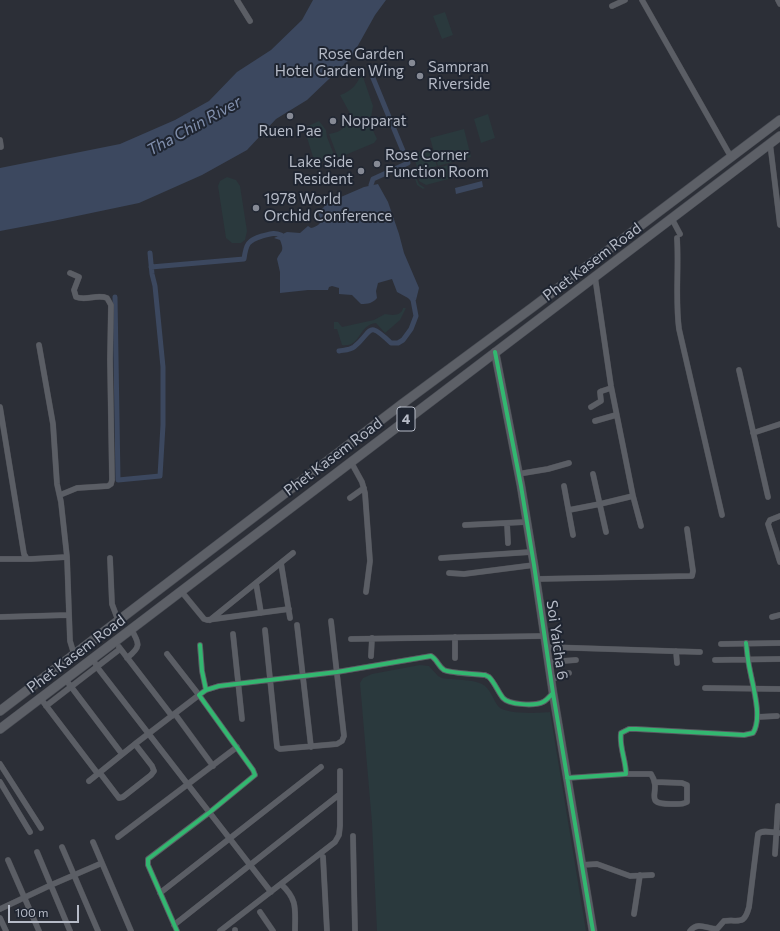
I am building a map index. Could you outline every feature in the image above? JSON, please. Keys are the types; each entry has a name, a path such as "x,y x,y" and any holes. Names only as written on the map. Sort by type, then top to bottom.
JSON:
{"main road":[{"name":"Phet Kasem Road","path":"0,711 309,474 780,120"},
{"name":"Phet Kasem Road","path":"0,729 24,711 40,703 95,663 118,645 131,629 780,136"},
{"path":"309,474 311,479 314,481 317,480 380,433 391,427 394,428"},
{"path":"242,525 250,524 293,492 303,492 304,497"}],"street":[{"path":"237,0 250,21"},
{"path":"612,6 625,0"},
{"path":"642,0 731,156"},
{"path":"778,0 780,4"},
{"path":"0,140 1,146"},
{"path":"770,143 780,225"},
{"path":"671,220 678,236 677,312 679,329 722,515"},
{"path":"60,495 77,488 108,486 111,484 112,480 110,359 111,305 107,298 104,297 76,297 74,290 79,277 70,273"},
{"path":"595,277 611,388 633,496 641,526"},
{"path":"39,345 53,424 56,484 60,495 67,557 70,641 74,654"},
{"name":"Soi Yaicha 6","path":"495,352 532,552 553,693 592,931"},
{"path":"739,370 768,497"},
{"path":"591,407 601,402 602,390 611,388"},
{"path":"0,407 24,554 27,559"},
{"path":"595,421 616,415"},
{"path":"753,433 780,424"},
{"path":"350,462 362,482 368,515 370,561 366,592"},
{"path":"518,474 548,469 569,463"},
{"path":"594,474 606,532"},
{"path":"564,486 573,535"},
{"path":"350,498 364,488"},
{"path":"569,510 633,496"},
{"path":"780,516 770,520 768,524 780,560"},
{"path":"464,525 526,522"},
{"path":"507,523 508,543"},
{"path":"536,579 692,576 693,571 687,528"},
{"path":"441,558 532,552"},
{"path":"210,620 293,553"},
{"path":"0,559 67,557"},
{"path":"110,558 112,604 118,620"},
{"path":"281,563 290,618"},
{"path":"449,573 464,574 534,566"},
{"path":"256,583 261,613"},
{"path":"181,591 204,618 210,620 289,609"},
{"path":"772,617 780,614"},
{"path":"0,617 70,615"},
{"path":"265,630 277,747 280,749 337,744 343,739 331,621"},
{"path":"297,625 311,747"},
{"path":"127,658 138,647 137,639 131,629"},
{"path":"233,634 242,720"},
{"path":"351,639 545,636"},
{"path":"455,637 455,658"},
{"path":"371,656 372,638"},
{"path":"721,644 780,643"},
{"path":"626,774 620,739 621,733 624,730 656,729 744,736 753,733 756,729 757,717 754,689 746,644"},
{"path":"118,645 213,766"},
{"path":"200,645 202,671 206,690"},
{"path":"546,647 700,652"},
{"path":"676,651 677,663"},
{"path":"167,654 237,747 255,774 210,812 148,859 148,865 175,928 340,794"},
{"path":"89,781 206,690 214,687 337,672 431,656 436,660 439,666 445,670 485,675 489,677 504,700 508,702 517,704 538,704 544,702 553,693"},
{"path":"715,660 780,659"},
{"path":"549,662 576,660"},
{"path":"95,663 271,892"},
{"path":"551,680 569,673"},
{"path":"68,683 122,754"},
{"path":"705,688 780,689"},
{"path":"40,703 119,798 123,797 154,771 152,766 135,744"},
{"path":"757,717 777,716"},
{"path":"118,837 237,747"},
{"path":"0,764 41,828"},
{"path":"160,893 320,767"},
{"path":"220,931 335,842 339,835 340,826 340,771"},
{"path":"567,778 651,774 655,782 654,798 656,802 660,804 682,804 687,802 687,785 682,783 655,782"},
{"path":"0,782 30,832"},
{"path":"775,854 778,833 778,806"},
{"path":"690,931 693,927 697,926 717,928 724,921 742,920 746,917 749,907 758,834 760,832 778,833"},
{"path":"353,836 354,931"},
{"path":"93,842 131,931"},
{"path":"62,847 98,931"},
{"path":"37,852 70,931"},
{"path":"324,857 327,931"},
{"path":"8,860 39,931"},
{"path":"0,909 51,884 102,863"},
{"path":"581,864 597,864 625,875 652,875"},
{"path":"634,914 640,875"},
{"path":"281,884 290,892 292,897 295,914 295,931"},
{"path":"260,912 273,931"},
{"path":"0,918 6,931"}],"shaded area":[{"path":"445,12 453,35 442,39 433,16"},
{"path":"362,74 373,106 370,124 377,139 374,143 338,158 329,134 337,132 343,128 352,117 340,95 348,92"},
{"path":"488,114 495,138 481,143 474,119"},
{"path":"319,121 326,130 327,137 336,160 331,160 325,163 320,159 314,160 304,128"},
{"path":"464,129 471,157 438,166 430,138"},
{"path":"431,148 437,166 420,171 416,177 419,184 425,188 423,189 417,185 412,169 417,167 413,154"},
{"path":"453,165 456,172 452,178 426,185 419,181 419,176 423,171"},
{"path":"227,177 236,180 240,186 247,231 245,240 241,243 232,243 226,238 218,186 220,181"},
{"path":"403,308 406,308 400,320 385,333 376,323 366,328 353,343 348,345 342,345 337,329 334,329 334,322 338,322 342,327 374,320 385,314 398,314"},
{"path":"420,665 429,666 438,676 442,678 468,680 482,684 487,688 498,706 502,709 522,713 550,712 586,931 377,931 372,823 360,683 363,678 372,674"}],"water":[{"name":"Tha Chin River","path":"313,0 386,0 375,15 351,58 307,100 276,119 247,150 202,175 139,203 0,231 0,168 120,144 175,120 209,101 237,72 271,50 302,20"},
{"path":"482,181 483,187 456,194 455,188"},
{"path":"378,184 388,202 404,253 419,288 416,300 411,301 397,292 392,279 378,283 376,291 377,298 366,304 361,304 352,295 339,294 339,288 332,286 329,287 328,290 308,290 280,293 280,272 277,259 282,251 282,247 280,240 274,238 287,232 300,233 308,226 311,228 315,227 320,222 320,217 317,211 323,208 327,203 364,187"}],"waterway":[{"path":"371,185 373,179 408,163 373,78"},
{"path":"151,267 244,259 248,243 254,239 272,234 281,235"},
{"path":"115,297 118,480 160,476 163,425 163,367 155,286 150,253"},
{"path":"339,351 352,348 360,342 370,330 377,331 391,343 398,343 403,340 411,329 416,316 413,300"}],"cycle path":[{"path":"495,352 521,486 553,693 593,931"},
{"path":"567,778 626,774 621,733 629,729 744,735 753,733 756,726 757,707 746,643"},
{"path":"200,645 202,671 206,690 219,686 337,672 431,656 444,670 457,673 485,675 489,677 503,698 511,702 522,704 539,703 546,700 553,693"},
{"path":"177,931 148,865 148,859 210,812 255,775 253,770 199,695 206,690"}],"place":[{"name":"Rose Garden Hotel Garden Wing","path":"412,63"},
{"name":"Sampran Riverside","path":"420,76"},
{"name":"Ruen Pae","path":"290,116"},
{"name":"Nopparat","path":"333,121"},
{"name":"Rose Corner Function Room","path":"377,164"},
{"name":"Lake Side Resident","path":"361,171"},
{"name":"1978 World Orchid Conference","path":"256,208"}]}
